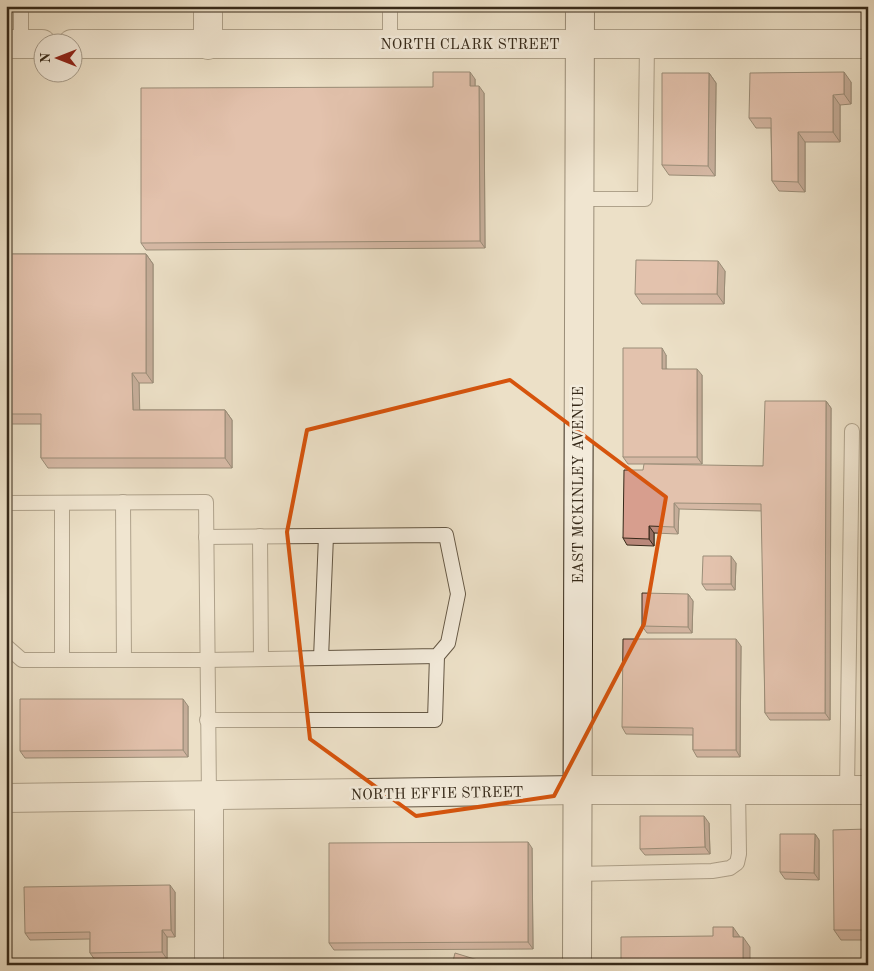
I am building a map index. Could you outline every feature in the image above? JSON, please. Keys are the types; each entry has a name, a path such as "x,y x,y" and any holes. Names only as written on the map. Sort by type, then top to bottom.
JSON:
{"street":[{"path":"208,6 208,45"},
{"name":"EAST MCKINLEY AVENUE","path":"577,965 580,6"},
{"name":"NORTH CLARK STREET","path":"82,44 868,44"},
{"name":"NORTH EFFIE STREET","path":"6,798 577,790 857,790"},
{"path":"208,965 209,796"}],"lane":[{"path":"21,6 23,44"},
{"path":"390,6 390,44"},
{"path":"579,199 646,199 647,44"},
{"path":"852,432 857,790"},
{"path":"123,502 124,660"},
{"path":"6,503 206,502 206,660 209,796"},
{"path":"62,503 62,660"},
{"path":"206,537 446,535 458,594 448,643 437,656 435,720 207,720"},
{"path":"260,536 261,659"},
{"path":"321,658 326,536"},
{"path":"6,646 22,660 206,660 437,656"},
{"path":"577,874 712,871 730,868 737,863 739,854 738,789"}],"highlighted area":[{"path":"510,380 666,497 644,624 554,796 416,816 310,739 287,532 307,430"}],"building":[{"path":"433,72 470,72 470,86 479,86 480,241 141,243 141,88 433,87"},
{"path":"844,72 844,94 833,95 833,132 798,132 798,182 772,181 771,118 749,118 750,73"},
{"path":"662,73 709,73 708,166 662,165"},
{"path":"6,254 146,254 146,373 132,373 133,410 225,410 225,458 41,458 41,414 6,414"},
{"path":"636,260 718,261 717,294 635,294"},
{"path":"623,348 662,348 662,369 697,369 697,457 623,457"},
{"path":"765,401 826,401 825,713 765,713 761,504 674,503 674,527 649,526 649,539 623,538 624,470 643,470 644,464 763,466"},
{"path":"703,556 731,556 731,584 702,584"},
{"path":"642,593 688,594 688,627 642,626"},
{"path":"623,639 736,639 736,750 693,750 693,728 622,727"},
{"path":"20,699 183,699 183,750 20,751"},
{"path":"640,816 704,816 705,847 640,849"},
{"path":"868,829 868,930 834,930 833,830"},
{"path":"780,834 815,834 814,873 780,872"},
{"path":"528,842 528,942 329,943 329,843"},
{"path":"170,885 171,930 162,930 162,952 90,953 90,932 25,933 24,887"},
{"path":"713,927 733,927 733,937 743,937 743,965 621,965 621,937 713,936"},
{"path":"455,953 494,965 452,965"}]}
